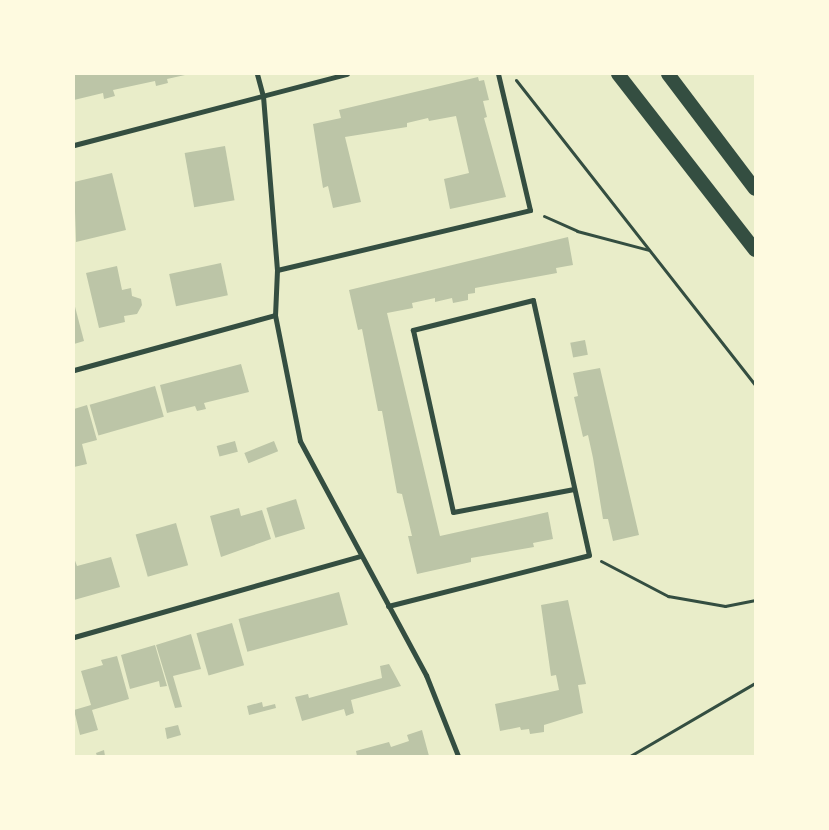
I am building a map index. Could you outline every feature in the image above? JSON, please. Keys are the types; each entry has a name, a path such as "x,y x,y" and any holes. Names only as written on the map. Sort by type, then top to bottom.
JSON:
{"highway":[{"path":"618,74 755,250"},
{"path":"668,74 755,189"}],"street":[{"path":"257,74 262,96 277,270 274,315 300,441 360,556 426,675 458,756"},
{"path":"74,145 347,74"},
{"path":"277,270 530,210 498,74"},
{"path":"388,606 589,555 533,300 413,330 454,512 574,489"},
{"path":"74,370 274,315"},
{"path":"74,637 360,556"}],"path":[{"path":"509,74 755,385"},
{"path":"530,210 577,231 650,250"},
{"path":"589,555 668,596 725,606 755,600"},
{"path":"630,756 755,683"}],"building":[{"path":"74,74 185,75 167,79 168,83 156,86 155,81 113,90 115,96 104,99 103,93 74,100"},
{"path":"478,77 479,81 484,80 489,100 483,101 487,117 484,118 506,197 450,209 444,179 469,173 456,116 429,121 428,118 407,123 407,127 345,137 361,202 333,208 328,186 323,188 313,124 341,118 339,110"},
{"path":"225,146 235,200 194,207 185,153"},
{"path":"112,173 126,230 76,242 74,182"},
{"path":"568,237 573,265 556,268 557,273 475,288 475,293 468,294 468,300 453,303 452,298 435,302 435,298 412,303 413,308 387,313 440,536 548,512 553,539 533,543 534,547 471,558 471,562 417,574 408,536 412,536 402,494 397,493 382,411 378,411 362,329 358,330 349,290"},
{"path":"221,263 228,295 176,306 169,274"},
{"path":"117,266 122,290 131,288 132,296 141,299 142,305 137,314 124,316 125,322 99,328 86,273"},
{"path":"74,303 84,341 74,344"},
{"path":"585,340 588,355 573,358 570,343"},
{"path":"241,364 249,392 204,403 206,409 197,411 195,406 167,413 160,385"},
{"path":"600,368 639,535 613,541 608,519 603,519 588,435 583,437 574,397 578,396 573,373"},
{"path":"155,386 164,417 98,436 90,405"},
{"path":"87,405 97,440 82,444 87,464 74,467 74,409"},
{"path":"235,441 238,452 219,457 217,446"},
{"path":"274,441 278,451 248,463 244,453"},
{"path":"296,499 305,529 275,538 266,508"},
{"path":"239,508 241,516 262,510 271,539 221,557 210,516"},
{"path":"176,523 188,565 148,577 136,535"},
{"path":"111,557 120,587 74,600 74,558 77,566"},
{"path":"339,592 348,625 247,652 239,619"},
{"path":"568,600 586,684 578,685 583,713 544,725 544,732 530,734 529,729 521,730 520,727 500,731 495,704 559,690 556,675 551,676 541,605"},
{"path":"232,623 244,665 209,675 196,633"},
{"path":"191,634 201,669 173,676 182,707 175,708 156,645"},
{"path":"155,645 167,686 160,687 159,681 130,689 121,655"},
{"path":"117,656 129,699 92,710 98,730 80,735 74,710 91,705 81,671 103,665 101,660"},
{"path":"389,664 401,686 351,700 354,713 346,716 344,709 302,721 295,697 308,694 309,698 382,678 380,666"},
{"path":"262,702 263,707 275,704 276,708 249,715 247,706"},
{"path":"178,725 181,735 167,739 165,728"},
{"path":"422,730 429,756 357,756 356,751 389,742 391,747 409,741 407,735"},
{"path":"104,750 105,756 97,756 96,753"}]}
